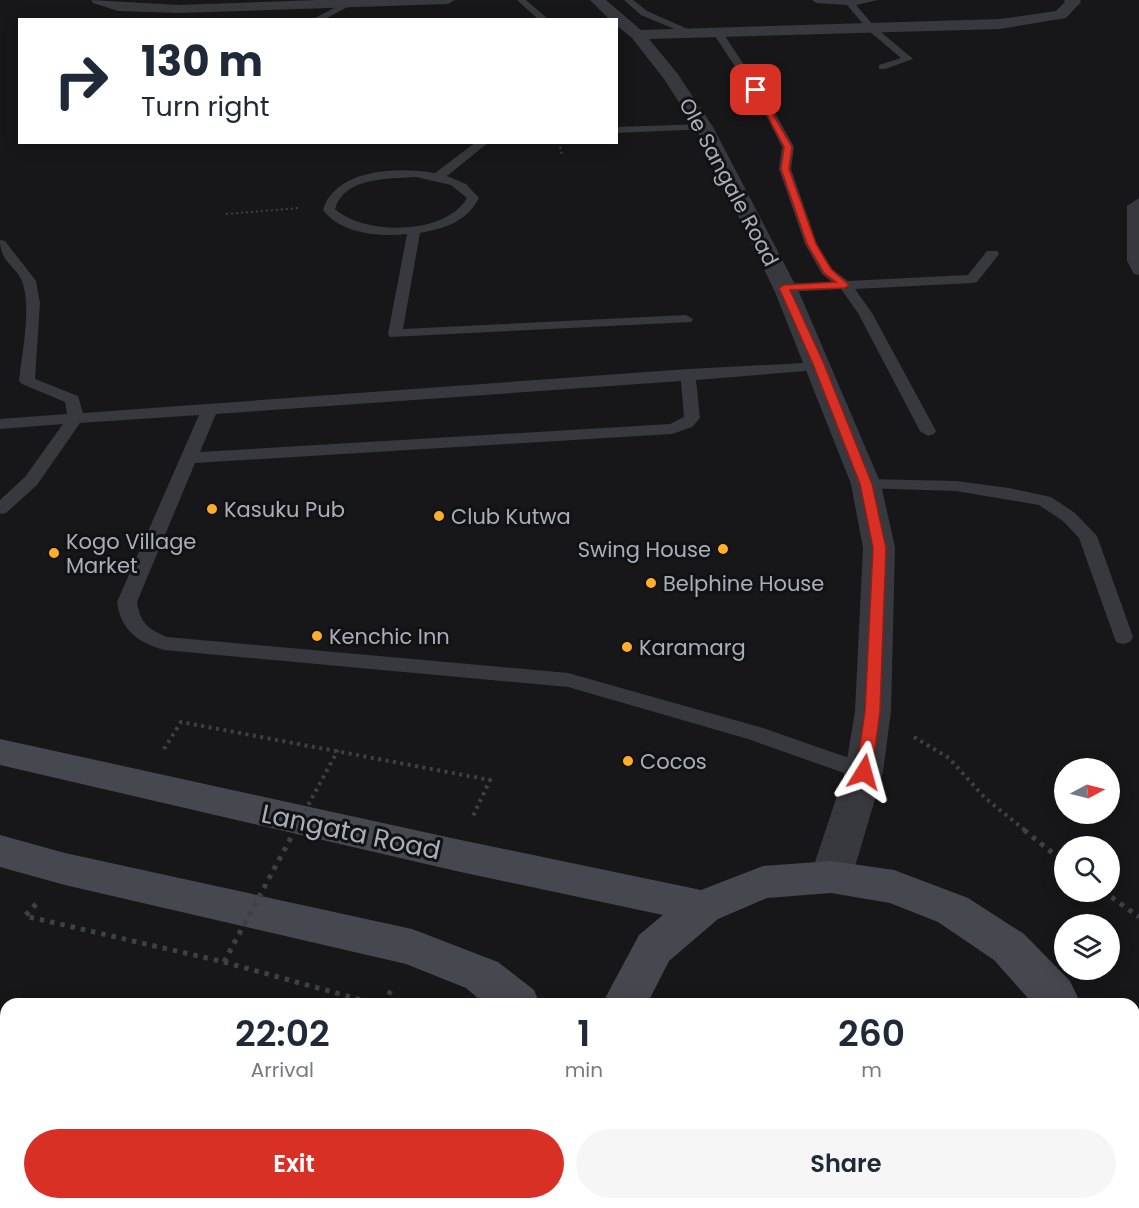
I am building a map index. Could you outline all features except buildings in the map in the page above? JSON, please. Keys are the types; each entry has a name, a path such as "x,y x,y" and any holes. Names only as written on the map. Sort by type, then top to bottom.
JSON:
{"main road":[{"name":"Langata Road","path":"0,752 433,850 703,907"},
{"path":"0,851 65,869 412,947 482,975 511,998"},
{"path":"627,998 654,948 703,907 763,882 831,877 894,887 953,910 1009,947 1057,998"}],"street":[{"path":"98,0 107,5 131,8 448,0"},
{"name":"Ole Sangale Road","path":"597,0 618,18"},
{"path":"637,35 1000,24 1061,15 1068,11 1074,2 1071,0"},
{"name":"Ole Sangale Road","path":"618,18 637,35 671,77 704,127 784,288 818,364 866,484 879,548 873,711 864,772 831,877"}],"lane":[{"path":"521,0 542,18"},
{"path":"628,0 644,13 694,34"},
{"path":"816,0 850,3 874,0"},
{"path":"850,3 872,29 908,59 882,67"},
{"path":"319,18 349,4"},
{"path":"718,33 768,110 788,147 785,169 812,244 827,271 845,285 864,313 928,431"},
{"path":"618,130 704,127"},
{"path":"438,177 481,144"},
{"path":"393,175 438,177 455,182 467,189 473,198 470,207 460,216 444,224 414,230 373,230 352,225 337,218 329,210 329,206 330,200 338,191 371,178 393,175"},
{"path":"1139,202 1133,206 1134,261 1139,271"},
{"path":"414,230 395,334 686,319"},
{"path":"0,244 29,281 33,303 27,381 72,399 76,418 31,480 0,509"},
{"path":"784,288 972,279 992,254"},
{"path":"0,424 818,364"},
{"path":"188,458 672,429 686,424 692,418 688,374"},
{"path":"210,409 127,602 128,618 137,632 164,643 568,680 755,733 864,772"},
{"path":"866,484 956,486 1009,493 1046,501 1069,517 1088,536 1123,637"}],"path":[{"path":"559,144 562,155"},
{"path":"226,214 329,206"},
{"path":"873,711 949,758 985,798 1054,854"},
{"path":"181,722 490,780"},
{"path":"224,962 338,750"},
{"path":"1118,902 1139,917"},
{"path":"26,916 224,962 354,998"}],"place":[{"name":"Kasuku Pub","path":"212,509"},
{"name":"Club Kutwa","path":"439,516"},
{"name":"Swing House","path":"723,549"},
{"name":"Kogo Village Market","path":"54,553"},
{"name":"Belphine House","path":"651,583"},
{"name":"Kenchic Inn","path":"317,636"},
{"name":"Karamarg","path":"627,647"},
{"name":"Cocos","path":"628,761"}],"route":[{"path":"756,90 788,147 785,169 812,244 827,271 845,285 784,288 818,364 866,484 879,548 873,711 864,772"}]}
